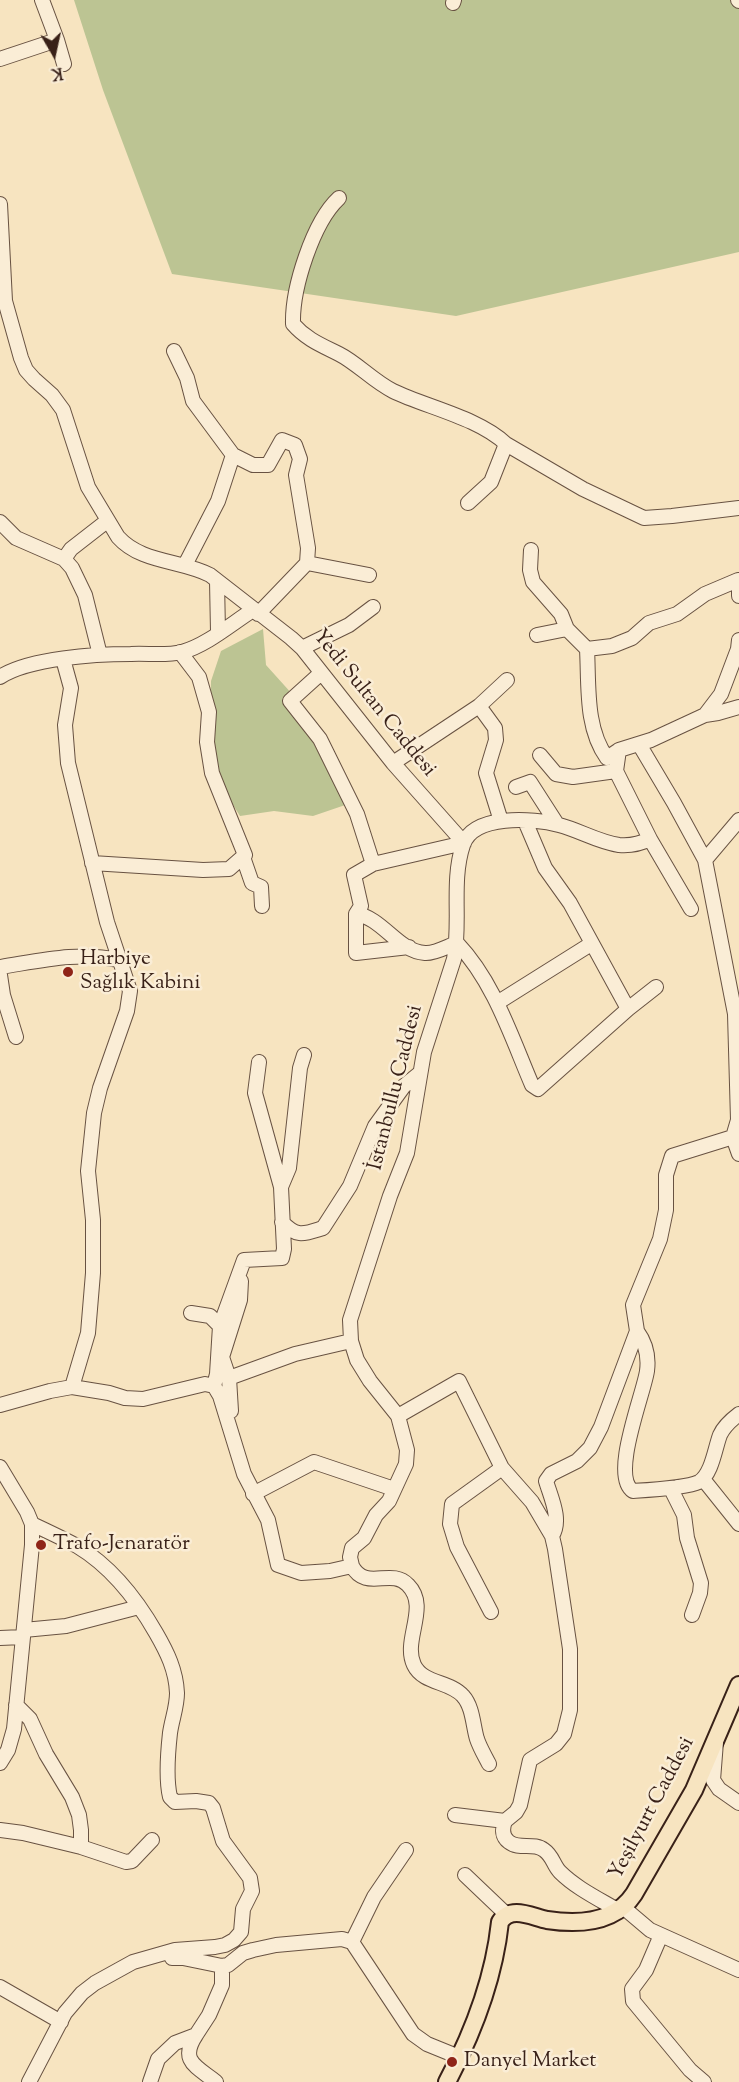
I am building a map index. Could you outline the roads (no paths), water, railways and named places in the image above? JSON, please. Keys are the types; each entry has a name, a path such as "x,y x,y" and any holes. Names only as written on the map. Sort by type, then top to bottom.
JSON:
{"main road":[{"name":"Yeşilyurt Caddesi","path":"507,1915 524,1913 548,1920 594,1921 608,1917 621,1909 634,1894 689,1800 739,1686"},
{"path":"447,2082 488,1983 496,1956 500,1922 507,1915"}],"street":[{"path":"42,0 64,64"},
{"path":"0,59 57,40"},
{"path":"339,198 329,207 303,264 295,291 293,324 300,332 316,344 341,355 363,373 393,391 448,412 498,437 583,489 644,518 739,508"},
{"name":"Yedi Sultan Caddesi","path":"0,204 3,304 15,342 26,370 52,395 63,410 85,480 107,521 123,543 132,548 163,562 185,565 217,581 302,648 393,763 464,843"},
{"path":"0,677 17,668 63,659 180,652 190,649 256,612 307,562 308,548 296,475 300,459 295,445 282,440 268,465 253,465 233,455 193,401 187,378 174,351"},
{"path":"468,503 491,482 506,444"},
{"path":"185,565 218,501 233,455"},
{"path":"64,559 71,549 107,521"},
{"path":"0,522 16,538 64,559 72,568 85,595 100,655"},
{"path":"531,550 530,570 533,582 561,614 567,629 587,649 591,716 598,745 607,758 619,750 679,729 705,715 739,707"},
{"path":"307,562 369,575"},
{"path":"587,649 612,646 632,638 649,623 677,614 705,594 739,580 739,596"},
{"path":"217,581 218,632"},
{"path":"302,648 349,625 373,607"},
{"path":"537,635 567,629"},
{"path":"705,715 721,694 739,646"},
{"path":"180,652 199,677 209,712 207,742 212,773 245,855 243,857 252,883 261,887 262,906"},
{"path":"63,659 71,688 65,725 68,763 118,960 124,970 130,991 127,1011 94,1113 88,1171 93,1220 89,1321 88,1333 72,1388"},
{"path":"321,673 290,701 320,740 357,814 373,864"},
{"path":"393,763 479,706 507,680"},
{"path":"479,706 495,728 496,740 486,773 501,821"},
{"path":"639,744 705,860 737,1012 738,1120 733,1137 739,1154"},
{"path":"619,750 616,771 650,839 691,909"},
{"path":"540,755 556,774 573,777 616,771"},
{"path":"516,788 530,782 557,824"},
{"path":"705,860 739,820"},
{"path":"409,947 356,953 356,914 361,906 354,875 373,864 464,843 474,830 501,821 557,824 620,845 641,844 650,839"},
{"path":"525,821 545,868 570,903 628,1009"},
{"name":"İstanbullu Caddesi","path":"398,1416 363,1370 351,1341 350,1320 390,1196 407,1153 420,1073 429,1036 447,985 457,943 458,882 464,843"},
{"path":"92,863 203,870 228,869 243,857"},
{"path":"356,914 367,915 409,947 426,953 457,943 477,966 497,1003 532,1085 538,1089 656,987"},
{"path":"497,1003 591,944"},
{"path":"0,967 75,955 100,956 118,960"},
{"path":"0,975 3,995 16,1037"},
{"path":"281,1187 290,1168 300,1068 304,1055"},
{"path":"214,1386 220,1326 244,1260 282,1258 284,1248 281,1187 255,1093 259,1062"},
{"path":"284,1248 303,1234 323,1228 350,1186 375,1126 404,1086 420,1073"},
{"path":"733,1137 672,1156 666,1175 666,1210 660,1239 633,1305 637,1331 645,1342 647,1370 628,1440 627,1485 633,1491 697,1483 703,1479 721,1433 730,1420 739,1414"},
{"path":"282,1222 291,1231 303,1234"},
{"path":"232,1435 229,1378 222,1356 240,1300 241,1270"},
{"path":"190,1313 210,1316 220,1326"},
{"path":"552,1536 556,1529 556,1515 546,1481 551,1474 577,1461 590,1448 601,1427 637,1331"},
{"path":"229,1378 295,1354 351,1341"},
{"path":"489,1764 478,1742 465,1698 457,1690 421,1674 414,1666 410,1642 416,1616 416,1604 408,1585 401,1580 363,1578 356,1574 350,1557 352,1548 364,1538 376,1515 389,1501 406,1464 407,1450 398,1416 459,1381 502,1468 532,1502 552,1536 570,1649 570,1710 564,1734 556,1744 530,1760 520,1805 516,1812 505,1821 503,1828 507,1841 513,1844 538,1846 551,1856 558,1871 644,1925 739,1970"},
{"path":"0,1405 50,1391 72,1388 143,1399 206,1384 214,1386 220,1396 244,1474 268,1521 278,1565 301,1574 352,1566"},
{"path":"253,1494 314,1462 394,1489"},
{"path":"0,1467 32,1524 31,1562 16,1705 11,1742 0,1763"},
{"path":"491,1612 457,1547 450,1524 452,1504 502,1468"},
{"path":"703,1479 739,1524"},
{"path":"676,1487 673,1493 674,1499 684,1515 687,1538 700,1583 700,1593 692,1615"},
{"path":"29,2082 72,2004 95,1983 127,1965 175,1950 214,1947 234,1940 241,1932 243,1909 252,1891 250,1878 223,1841 213,1808 204,1801 175,1802 170,1797 170,1733 176,1705 174,1672 168,1655 128,1589 78,1547 32,1524"},
{"path":"0,1638 66,1626 139,1607"},
{"path":"16,1705 30,1719 46,1754 72,1797 79,1815 81,1847"},
{"path":"716,1740 714,1785 739,1803"},
{"path":"455,1815 505,1821"},
{"path":"0,1830 81,1847 126,1862 132,1861 152,1840"},
{"path":"352,1942 374,1897 406,1850"},
{"path":"465,1875 507,1915"},
{"path":"661,1935 646,1970 632,1989 633,2001 690,2070 704,2082"},
{"path":"155,1958 183,1958 222,1966 228,1965 243,1953 276,1945 342,1939 352,1942 413,2034 427,2044 459,2057"},
{"path":"216,2082 191,2061 188,2053 189,2046 220,1994 222,1966"},
{"path":"0,1987 61,2022"},
{"path":"150,2082 158,2059 175,2043 196,2035"}],"place":[{"name":"Harbiye Sağlık Kabini","path":"68,972"},
{"name":"Trafo-Jenaratör","path":"41,1545"},
{"name":"Danyel Market","path":"452,2062"}]}
